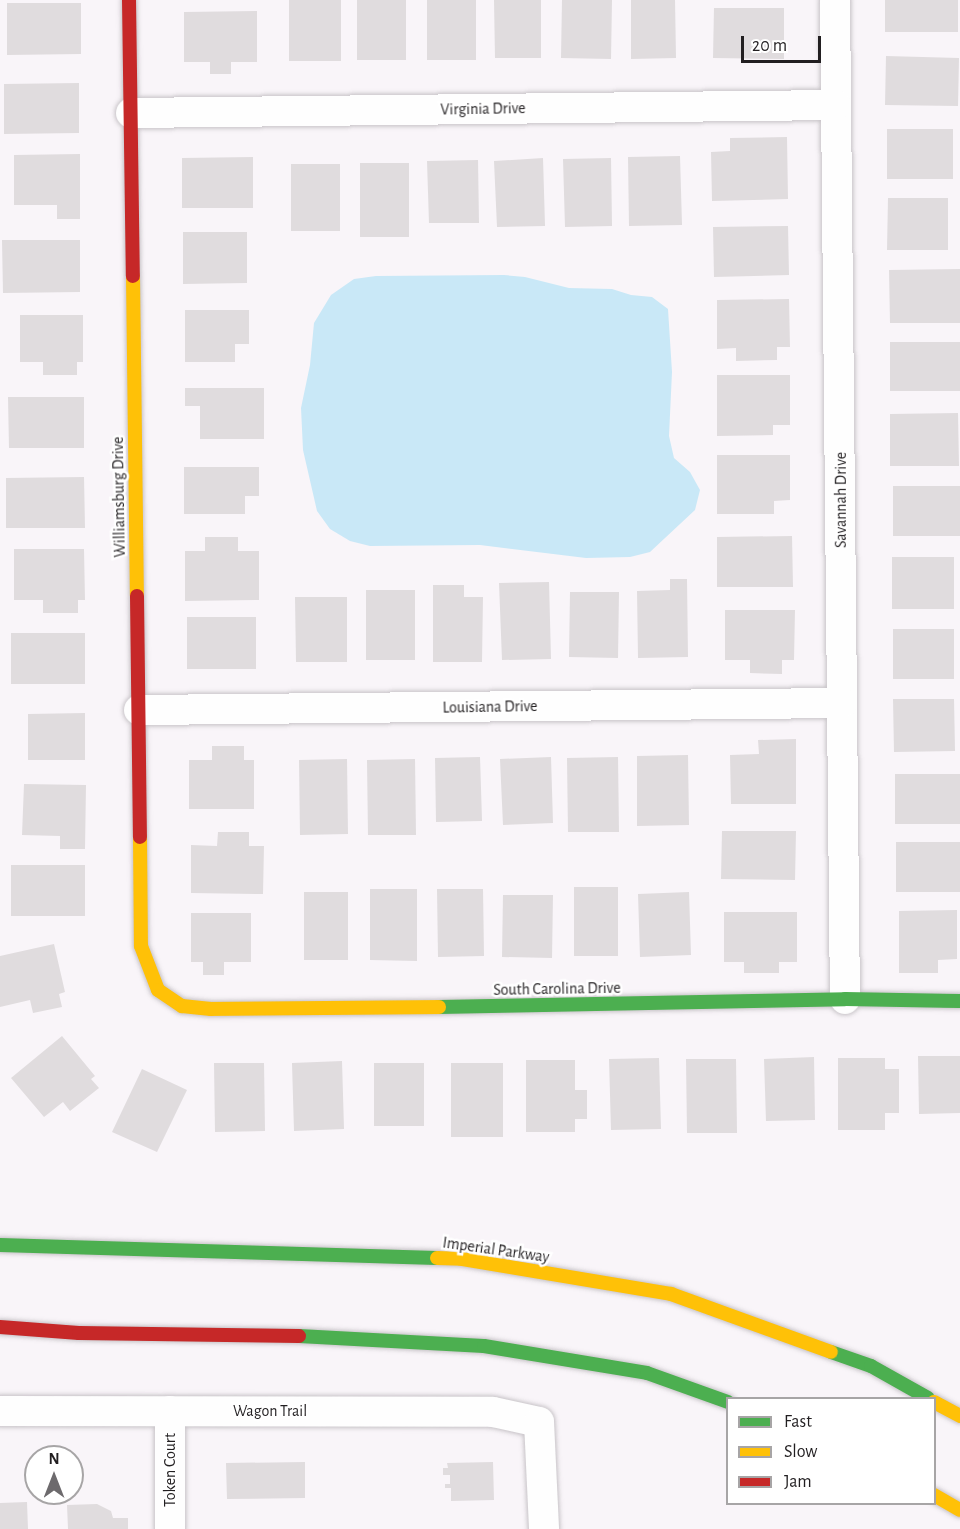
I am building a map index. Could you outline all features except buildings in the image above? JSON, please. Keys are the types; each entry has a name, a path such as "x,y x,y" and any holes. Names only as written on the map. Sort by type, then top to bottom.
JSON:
{"street":[{"name":"Williamsburg Drive","path":"129,0 141,946 159,990"},
{"name":"Savannah Drive","path":"835,0 845,999"},
{"name":"Virginia Drive","path":"131,113 836,105"},
{"name":"Louisiana Drive","path":"139,710 842,704"},
{"name":"South Carolina Drive","path":"159,990 182,1006 211,1009 690,1004 845,999 960,1001"},
{"name":"Imperial Parkway","path":"0,1245 462,1259 671,1294 871,1366 926,1397"},
{"path":"0,1327 79,1333 319,1336 484,1346 647,1372 726,1401"},
{"path":"936,1403 960,1416"},
{"name":"Wagon Trail","path":"0,1411 493,1412 539,1422 544,1529"},
{"name":"Token Court","path":"170,1411 170,1529"},
{"path":"936,1496 960,1510"}],"water":[{"path":"504,275 525,277 569,288 612,289 631,295 652,297 668,309 672,372 669,436 674,458 690,472 700,490 695,510 650,552 630,557 586,558 480,545 370,546 350,541 330,529 317,511 303,450 301,408 310,365 314,323 331,295 354,279 376,276"}],"traffic: fast":[{"path":"439,1007 845,999 960,1001"},
{"path":"0,1245 437,1258"},
{"path":"299,1336 484,1346 647,1373 726,1401"},
{"path":"831,1352 871,1366 926,1397"}],"traffic: slow":[{"path":"133,276 137,596"},
{"path":"140,837 141,946 158,990 182,1006 211,1009 439,1007"},
{"path":"437,1258 462,1259 671,1294 831,1352"},
{"path":"936,1403 960,1416"},
{"path":"936,1496 960,1510"}],"traffic: jam":[{"path":"129,0 133,276"},
{"path":"137,596 140,837"},
{"path":"0,1327 79,1333 299,1336"}]}
